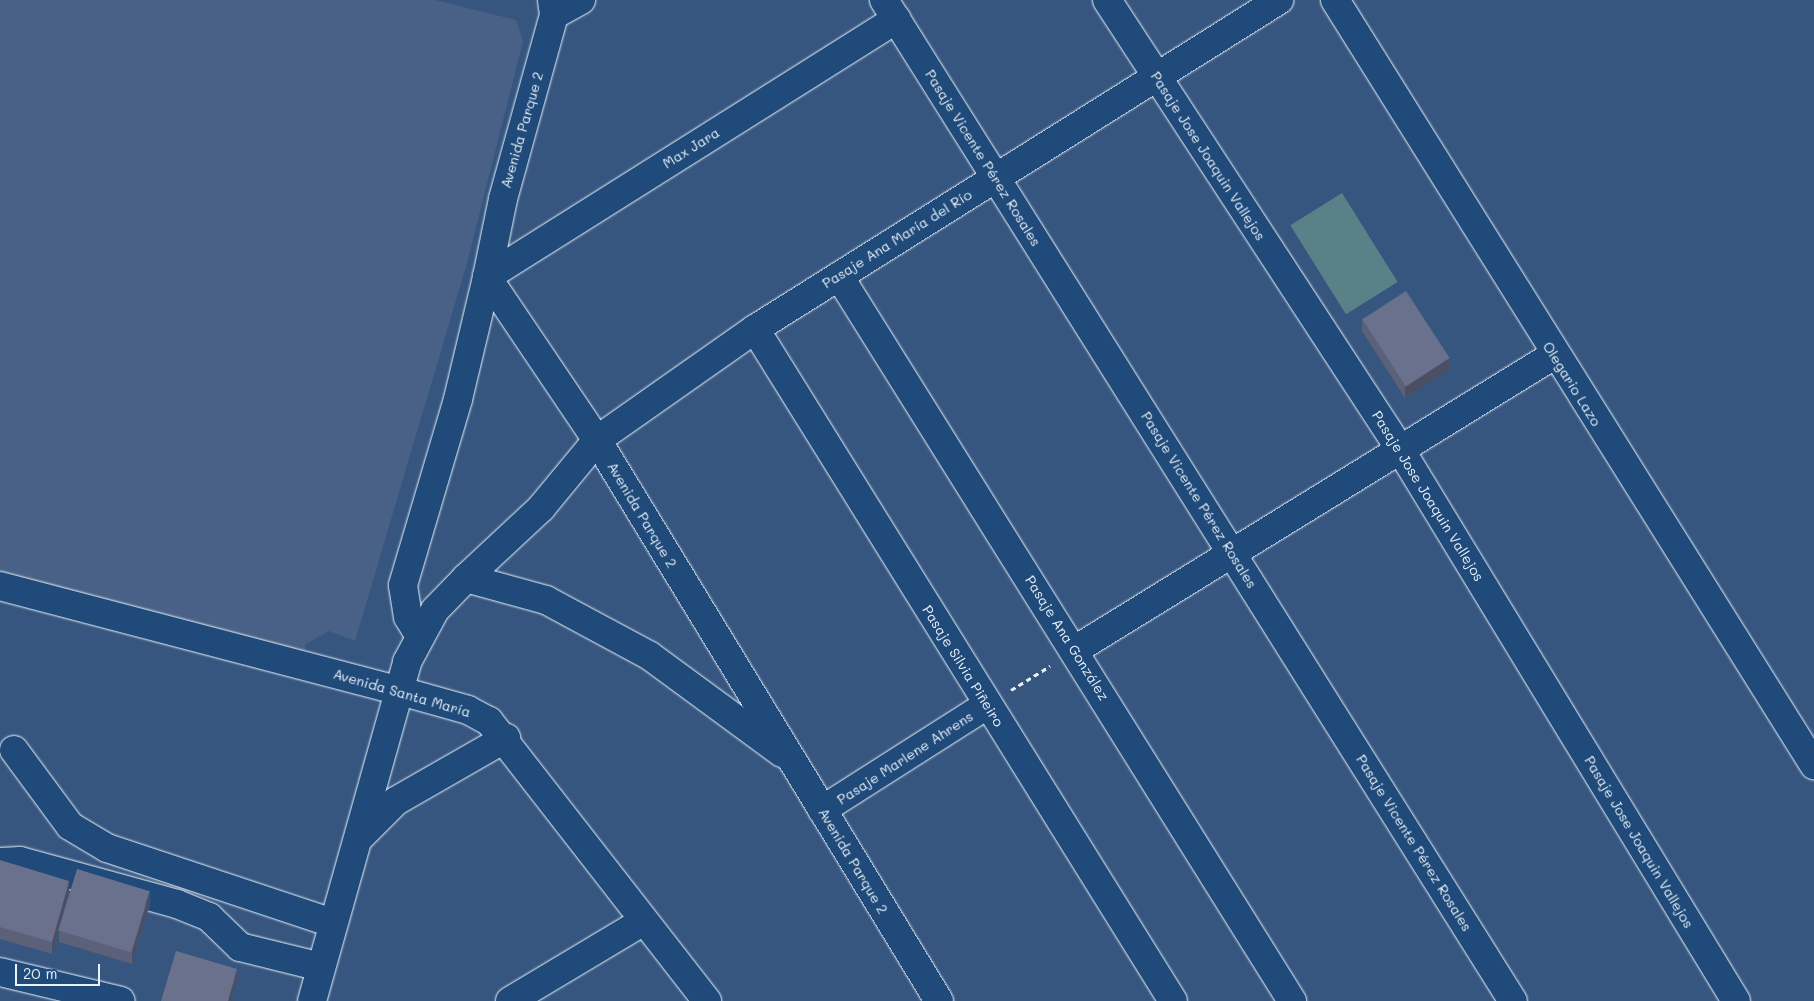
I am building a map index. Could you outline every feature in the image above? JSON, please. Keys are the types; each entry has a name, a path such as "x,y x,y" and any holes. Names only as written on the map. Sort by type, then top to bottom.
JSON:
{"street":[{"path":"553,8 581,0"},
{"name":"Pasaje Jose Joaquin Vallejos","path":"1107,0 1400,450 1736,1001"},
{"name":"Pasaje Ana María del Río","path":"312,1001 397,690 419,635 466,578 541,508 597,440 755,328 1279,0"},
{"name":"Olegario Lazo","path":"1335,0 1554,355 1814,765"},
{"name":"Avenida Parque 2","path":"553,8 503,199 487,277 597,440 939,1001"},
{"name":"Max Jara","path":"487,277 890,10"},
{"name":"Pasaje Vicente Pérez Rosales","path":"890,10 1513,1001"},
{"name":"Pasaje Ana González","path":"839,276 1075,650 1292,1001"},
{"path":"419,635 408,617 403,585 458,399 487,277"},
{"name":"Pasaje Silvia Piñeiro","path":"755,328 987,705 1173,1001"},
{"path":"1075,650 1231,552 1554,355"},
{"path":"466,578 546,600 650,656 792,760"},
{"name":"Avenida Santa María","path":"0,586 397,690 468,710 489,721 506,738 642,922 707,1001"},
{"name":"Pasaje Marlene Ahrens","path":"822,810 987,705"},
{"path":"354,845 369,824 396,801 506,738"},
{"path":"14,750 70,826 107,848 333,923"},
{"path":"0,862 20,861 177,904 209,917 240,947 321,967"},
{"path":"510,1001 642,922"},
{"path":"0,972 59,994 121,1001"}],"path":[{"path":"987,705 1075,650"}],"shaded area":[{"path":"0,0 435,0 516,20 523,41 467,263 355,641 329,631 306,644 302,665 0,580"}],"green space":[{"path":"1342,193 1398,282 1346,314 1290,225"}],"building":[{"path":"1406,291 1450,358 1406,386 1362,319"},
{"path":"0,860 69,881 52,942 0,927"},
{"path":"77,869 150,891 131,952 58,930"},
{"path":"176,951 237,969 228,1001 161,1001"}]}
